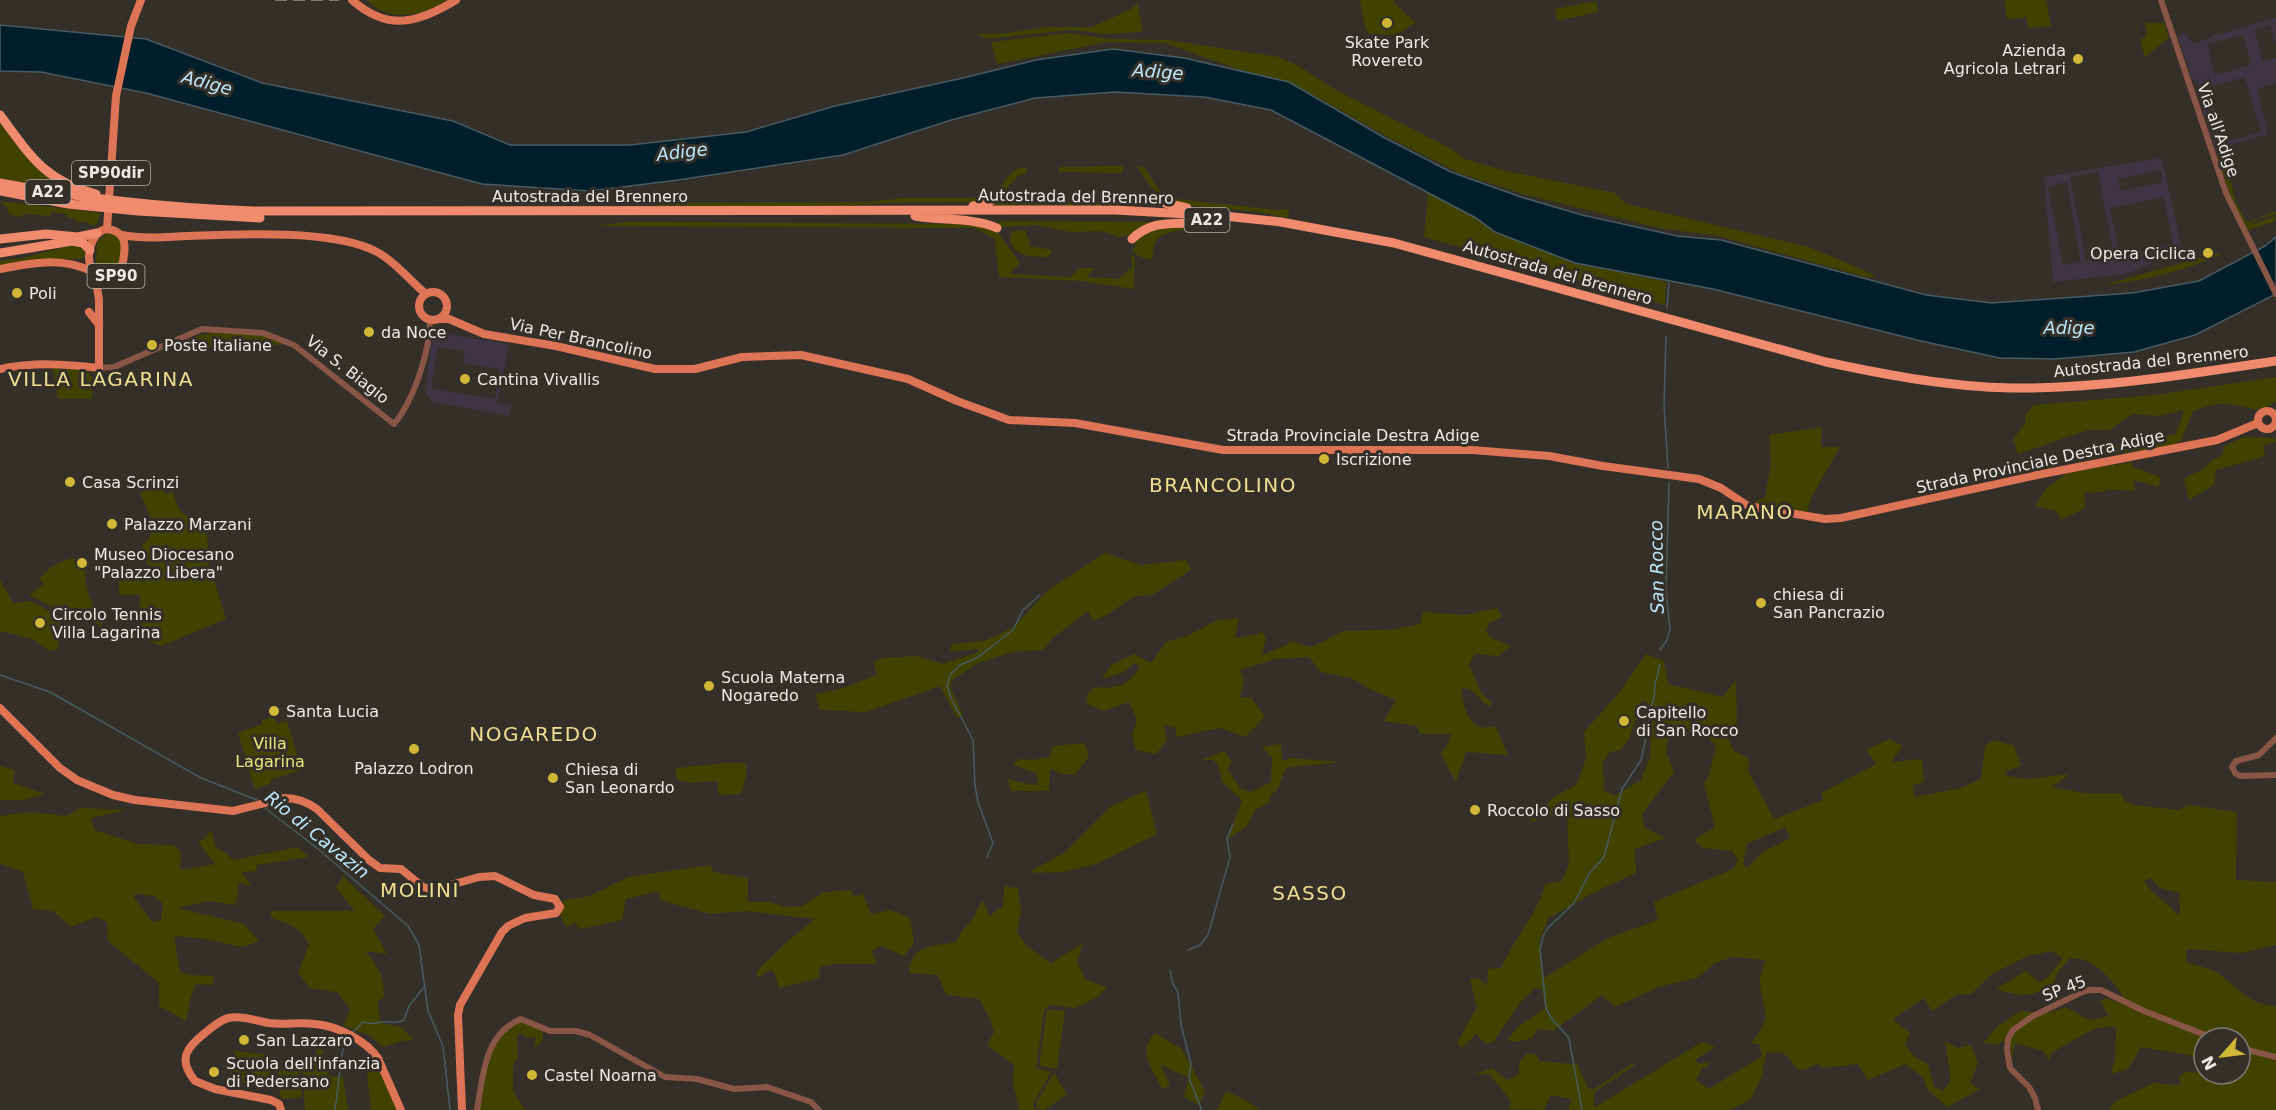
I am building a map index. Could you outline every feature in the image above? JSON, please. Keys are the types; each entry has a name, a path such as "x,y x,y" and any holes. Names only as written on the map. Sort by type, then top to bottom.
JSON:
{"highway":[{"path":"0,115 27,153 42,168 96,200"},
{"name":"Autostrada del Brennero","path":"0,183 115,203 254,218 1115,210 1224,216 1291,224 1394,243 1826,362 1913,379 2009,388 2086,386 2147,380 2276,361"},
{"name":"Autostrada del Brennero","path":"0,193 30,198 96,200"},
{"path":"919,213 941,206 975,205 991,201"},
{"name":"Autostrada del Brennero","path":"115,203 275,212 919,213 1208,220 1313,233 1392,249 1820,366 1925,387 1984,392 2087,391 2143,386 2276,367"},
{"path":"1165,203 1207,210 1224,216"},
{"path":"919,213 942,220 980,222 998,228"},
{"path":"1132,239 1140,231 1155,225 1197,223 1208,220"},
{"path":"0,239 46,234 78,237 97,233"},
{"path":"0,253 72,241 83,243 90,253"}],"main road":[{"name":"SP90dir","path":"107,228 116,96 131,26 141,0"},
{"path":"352,0 375,17 400,21 425,17 456,0"},
{"path":"97,233 107,228"},
{"name":"SP90","path":"107,228 116,230 122,235 150,237 272,236 338,240 364,246 390,260 408,279 423,297 421,312 430,320"},
{"name":"SP90","path":"94,273 90,264 90,253 97,233"},
{"name":"SP90","path":"72,263 101,278 111,279 117,276 123,268 125,248 122,235"},
{"name":"SP90","path":"125,248 133,240 150,237"},
{"name":"SP90","path":"0,269 48,261 72,263 84,260 90,253"},
{"path":"0,369 18,365 52,363 99,368 99,298 94,273"},
{"path":"99,326 89,309 111,279"},
{"name":"SP90","path":"423,297 435,292 443,296 447,304 443,316"},
{"path":"430,320 443,316"},
{"name":"Via Per Brancolino","path":"443,316 484,334 556,346 655,369 694,369 742,357 801,355 908,378 996,416"},
{"path":"2264,411 2275,413 2275,423 2272,427 2264,428 2258,423 2259,416 2264,411"},
{"name":"Strada Provinciale Destra Adige","path":"996,416 1030,422 1075,423 1223,450 1472,450 1550,456 1699,479 1721,488 1748,506 1825,519 1841,518 2042,474 2217,440 2258,423"},
{"path":"0,708 60,768 77,780 113,795 135,800 233,811 285,798 308,802 369,860 380,868 401,869 423,887 433,890 479,877 495,876 534,895 555,899 560,906 559,910 552,915 536,915 508,926 497,939 460,1005 458,1015 462,1110"},
{"path":"281,1110 279,1104 271,1100 215,1089 195,1081 186,1063 186,1054 190,1045 217,1024 230,1018 275,1024 316,1024 337,1030 369,1047 378,1058 400,1110"}],"street":[{"name":"Via all'Adige","path":"2162,0 2226,193 2276,294"},
{"name":"Via S. Biagio","path":"99,368 114,367 202,329 263,333 294,345 394,424 414,389 430,332 430,320"},
{"path":"2276,738 2259,755 2236,761 2232,767 2240,776 2276,775"},
{"name":"SP 45","path":"2038,1110 2029,1087 2010,1068 2007,1050 2008,1039 2013,1030 2033,1016 2082,992 2101,990 2144,1011 2192,1030"},
{"path":"477,1110 485,1066 496,1037 510,1024 521,1019 550,1031 576,1031 590,1035 665,1077 698,1079 734,1089 767,1087 811,1102 819,1110"},
{"path":"2252,1051 2276,1057"}],"shaded area":[{"path":"2276,18 2276,46 2270,25 2254,29 2263,61 2276,58 2276,83 2257,89 2268,134 2224,147 2225,152 2217,155 2197,94 2200,90 2197,81 2192,79 2178,37 2184,32 2193,44","holes":["2243,35 2251,65 2215,75 2207,44","2245,77 2261,132 2222,143 2206,88"]},
{"path":"2162,158 2182,250 2126,274 2053,282 2044,177","holes":["2161,170 2163,182 2121,191 2118,179","2098,172 2114,255 2086,261 2070,177","2067,182 2081,262 2063,265 2048,186","2164,197 2173,244 2120,255 2110,208"]},
{"path":"433,332 509,344 497,403 512,405 510,416 432,402 425,390","holes":["438,347 465,351 463,363 499,369 495,399 431,389"]}],"green space":[{"path":"367,0 446,0 417,14 395,15 384,12"},
{"path":"1360,0 1394,0 1394,3 1407,14 1402,19 1408,15 1414,21 1418,21 1396,35 1369,34 1365,28"},
{"path":"2004,0 2046,0 2051,26 2029,28 2026,16 2007,19"},
{"path":"1596,1 1598,12 1557,21 1555,9"},
{"path":"1138,3 1143,32 1105,34 1071,30 987,39 977,34 1007,33 1047,27 1092,27 1129,10"},
{"path":"2135,23 2140,39 2145,38 2147,33 2145,23 2164,23 2169,38 2145,57"},
{"path":"1069,33 1108,39 1167,40 1279,57 1297,65 1336,90 1450,148 1465,159 1502,170 1615,193 1625,203 1809,247 1875,275 1870,278 1718,236 1659,228 1523,194 1459,173 1382,134 1319,98 1165,43 1107,42 997,64 991,42"},
{"path":"0,121 25,155 43,173 79,193 0,178"},
{"path":"2225,152 2235,200 2247,223 2276,211 2276,214 2259,219 2248,226 2276,216 2274,222 2248,230 2230,195 2217,155"},
{"path":"1123,166 1123,173 1059,172 1059,167"},
{"path":"1137,166 1144,167 1159,190 1177,199 1276,210 1289,209 1288,218 1260,212 1183,205 1166,200 1150,186"},
{"path":"1019,168 1027,168 1027,173 1019,175 997,195 977,202 669,207 636,203 867,202 904,198 977,198 999,188 1012,172"},
{"path":"1428,193 1476,218 1495,232 1575,263 1667,282 1665,305 1424,237"},
{"path":"0,201 101,213 97,224 93,226 67,218 67,214 51,212 50,216 10,215"},
{"path":"991,203 1149,203 1160,205 991,205"},
{"path":"1004,221 1149,222 1149,224 1130,235 1120,237 1100,231 1071,232 1035,225 1005,227 994,224"},
{"path":"625,222 968,224 996,230 1020,263 1010,274 1070,277 1080,268 1095,268 1086,277 1119,279 1133,266 1130,254 1135,258 1134,289 1082,281 999,277 995,239 975,228 596,226"},
{"path":"1177,226 1206,228 1172,232 1160,237 1154,245 1152,260 1140,257 1132,251 1142,232"},
{"path":"1026,230 1030,241 1029,246 1052,250 1049,257 1023,254 1013,248 1010,235 1014,231"},
{"path":"108,232 113,232 121,240 121,265 110,276 102,274 96,266 97,242"},
{"path":"77,244 85,249 86,254 82,259 0,266 0,261 22,258"},
{"path":"2218,253 2220,255 2177,271 2135,281 2104,285"},
{"path":"216,333 267,336 283,341 280,345 225,345 186,350 186,340"},
{"path":"53,368 86,370 93,379 92,399 58,399"},
{"path":"2276,377 2276,401 2258,409 2220,404 2193,411 2181,441 2169,447 2094,456 2098,450 2176,434 2184,410 2160,416 2132,414 2110,430 2088,430 2018,454 2013,439 2025,424 2025,415 2034,405 2155,395"},
{"path":"1822,427 1821,447 1840,447 1811,498 1807,512 1753,503 1765,497 1771,464 1769,435"},
{"path":"2244,437 2274,438 2276,442 2263,445 2265,456 2216,470 2214,485 2189,500 2184,480 2222,456 2224,446"},
{"path":"2131,462 2134,467 2160,477 2159,487 2133,480 2135,491 2106,489 2105,492 2085,493 2085,508 2061,520 2056,511 2035,506 2047,488 2067,473"},
{"path":"161,487 165,494 173,492 182,512 204,525 209,564 226,619 161,646 132,634 140,615 140,595 119,595 119,571 150,569 141,546 151,534 152,528 140,492"},
{"path":"1105,553 1141,565 1186,560 1191,570 1152,595 1133,597 1093,621 1088,611 1053,638 1043,650 1013,652 978,663 952,680 950,687 963,715 957,718 940,686 866,712 819,710 816,694 843,688 877,675 874,662 883,658 916,656 943,664 979,652 978,649 950,651 951,645 987,640 1014,627 1048,590"},
{"path":"68,559 75,559 76,569 84,566 87,589 102,622 101,626 66,614 29,595 44,584 39,579 51,567"},
{"path":"0,580 13,603 31,601 60,617 58,649 49,651 33,639 0,631"},
{"path":"1497,608 1502,617 1489,623 1486,631 1491,638 1511,646 1498,656 1475,654 1469,665 1481,693 1492,703 1489,707 1471,690 1462,688 1462,693 1469,718 1478,726 1495,726 1508,755 1466,752 1456,782 1441,754 1451,734 1420,734 1417,726 1384,721 1396,700 1351,678 1321,672 1309,657 1275,659 1240,670 1244,681 1240,697 1251,697 1265,717 1245,737 1220,728 1176,737 1176,728 1164,725 1167,740 1156,754 1136,750 1132,735 1137,720 1129,702 1104,711 1086,703 1088,694 1095,687 1109,688 1122,685 1132,678 1140,666 1134,663 1124,672 1102,679 1111,665 1134,654 1151,663 1166,642 1187,636 1215,621 1239,618 1235,638 1258,634 1262,631 1266,639 1263,655 1289,644 1288,641 1312,647 1343,631 1390,630 1420,624 1423,612 1465,615"},
{"path":"1646,654 1664,661 1668,684 1723,697 1736,680 1737,730 1726,733 1734,751 1749,759 1748,771 1774,819 1823,800 1821,793 1876,764 1866,750 1889,739 1903,746 1891,762 1922,759 1924,782 1913,785 1914,797 1961,788 1981,779 1985,746 1994,740 2014,746 2021,766 2006,771 2007,776 2025,779 2070,774 2052,787 2084,793 2121,793 2125,801 2134,805 2179,810 2188,805 2237,812 2236,880 2276,882 2276,945 2241,953 2187,949 2186,962 2218,973 2252,1000 2276,1006 2276,1110 2109,1110 2114,1102 2153,1083 2180,1085 2179,1076 2185,1072 2192,1072 2192,1086 2252,1086 2252,1026 2192,1026 2192,1056 2141,1047 2128,1069 2111,1074 2115,1058 2116,1026 2094,1029 2051,1053 2049,1061 2043,1051 2015,1043 2012,1060 2010,1039 1997,1044 1983,1043 1998,1026 2020,1011 2047,1013 2066,1007 2089,1020 2109,1016 2101,1002 2105,998 2126,1005 2124,998 2110,979 2091,963 2082,959 2070,958 2057,973 2054,984 2038,992 2020,995 1996,989 2026,971 2039,982 2049,976 2063,958 2051,951 2028,956 1992,974 1971,994 1956,995 1932,1011 1924,998 1893,1019 1910,1033 1905,1044 1915,1057 1928,1064 1934,1087 1943,1091 1951,1080 1945,1041 1957,1048 1971,1045 1978,1063 1970,1083 1980,1089 1947,1107 1927,1089 1923,1077 1905,1064 1868,1080 1858,1064 1823,1068 1817,1064 1803,1070 1797,1069 1787,1056 1780,1052 1766,1053 1762,1076 1751,1099 1730,1110 1569,1110 1571,1099 1551,1095 1544,1110 1509,1109 1511,1101 1489,1074 1473,1075 1492,1068 1507,1080 1519,1074 1519,1063 1527,1053 1537,1055 1539,1061 1577,1063 1588,1088 1593,1090 1633,1063 1635,1065 1596,1091 1593,1098 1595,1107 1702,1042 1715,1047 1695,1060 1699,1064 1709,1062 1696,1080 1709,1089 1762,1056 1760,1045 1751,1043 1759,1033 1765,1018 1760,979 1765,960 1732,957 1715,963 1697,978 1658,987 1615,1007 1602,995 1553,1031 1538,1029 1532,1038 1515,1042 1507,1040 1518,1027 1545,1008 1542,989 1536,988 1523,999 1493,1042 1486,1044 1476,1034 1462,1048 1457,1043 1477,1007 1470,979 1478,978 1487,986 1488,969 1501,968 1538,904 1545,884 1562,881 1569,865 1567,816 1560,814 1529,822 1553,798 1577,784 1586,758 1584,732 1618,694","holes":["1642,700 1653,707 1650,757 1641,780 1614,796 1604,790 1603,763 1610,752 1621,750 1630,737","1670,727 1706,735 1716,746 1709,775 1704,784 1715,827 1694,840 1703,848 1732,851 1738,860 1733,869 1654,902 1658,920 1608,938 1544,978 1539,941 1549,918 1593,893 1636,873 1635,849 1665,838 1645,828 1642,814 1674,772 1666,752","1785,827 1790,838 1761,853 1748,867 1743,865 1747,844","2151,878 2160,888 2179,893 2178,915 2144,881"]},
{"name":"Villa Lagarina","path":"273,717 277,724 287,721 302,770 272,779 270,784 255,789 238,733 262,724 262,720"},
{"path":"1084,743 1089,756 1075,775 1062,774 1050,769 1049,791 1011,791 1008,779 1033,785 1039,782 1036,773 1013,765 1018,759 1032,760 1050,757 1052,746"},
{"path":"1281,744 1282,761 1293,758 1338,762 1286,768 1269,803 1255,810 1246,827 1228,839 1242,800 1223,783 1218,765 1213,760 1201,760 1224,751 1232,762 1227,769 1241,789 1251,792 1271,782 1272,757 1262,747"},
{"path":"746,763 746,776 741,794 719,795 717,781 690,783 677,780 676,768"},
{"path":"0,766 15,770 13,783 45,794 24,800 0,800"},
{"path":"1146,790 1157,834 1096,864 1064,872 1034,873 1031,871 1064,853 1110,807"},
{"path":"81,808 127,810 91,818 94,830 139,844 173,845 181,851 180,870 215,864 198,842 205,838 211,830 216,848 233,860 298,847 309,857 256,865 257,871 242,872 251,886 238,882 235,905 209,901 177,908 244,924 259,941 243,947 199,938 174,936 180,972 190,975 214,976 212,985 196,984 186,1021 159,1006 159,983 108,941 107,922 96,917 71,927 53,911 33,909 23,872 0,864 0,816 31,812 66,816","holes":["136,894 155,896 163,904 161,920 152,922 133,896"]},
{"path":"710,865 714,872 748,878 748,902 770,902 786,907 802,906 824,892 852,890 853,897 863,894 871,914 890,910 910,918 914,943 904,956 881,946 872,951 876,964 834,964 820,967 819,978 779,988 774,972 768,971 758,978 756,972 790,939 815,919 746,911 710,914 660,900 659,891 626,899 622,920 581,929 575,923 566,927 560,915 564,900 590,896 628,877"},
{"path":"343,876 385,916 373,929 387,954 365,951 382,977 384,997 377,1002 381,1023 401,1027 414,1040 383,1047 369,1035 344,1026 350,1009 337,992 310,988 298,973 309,944 306,938 294,927 272,918 270,911 355,911 336,888"},
{"path":"1004,886 1018,888 1021,911 1017,932 1027,946 1051,963 1083,943 1077,963 1086,980 1107,987 1098,997 1075,1008 1050,1005 1044,1010 1036,1068 1051,1072 1033,1104 1036,1110 1019,1110 1013,1083 1015,1066 987,1045 994,1032 990,1018 979,999 946,995 938,975 909,973 914,957 924,948 956,942 983,901 989,916 1003,906"},
{"path":"1047,1009 1065,1011 1057,1069 1039,1066"},
{"path":"519,1022 537,1027 543,1034 540,1043 534,1048 536,1038 534,1036 528,1038 520,1033 517,1036 518,1057 513,1066 513,1092 526,1110 478,1110 485,1072 494,1049 508,1030"},
{"path":"1155,1033 1182,1049 1205,1091 1199,1105 1184,1097 1189,1078 1160,1064 1170,1086 1162,1089 1147,1054 1147,1047"},
{"path":"320,1043 329,1076 343,1077 348,1110 305,1110 302,1063 313,1061"},
{"path":"235,1051 270,1055 282,1067 275,1068 275,1076 227,1087"},
{"path":"379,1065 397,1110 371,1110 367,1074"},
{"path":"299,1069 302,1097 281,1099 278,1071"},
{"path":"1054,1073 1067,1094 1045,1110 1039,1110 1036,1103"},
{"path":"1226,1091 1247,1101 1260,1110 1217,1110"}],"water":[{"name":"Adige","path":"0,25 146,39 262,83 453,121 510,145 630,145 746,132 835,106 1036,60 1113,49 1184,58 1289,82 1383,137 1451,172 1521,197 1582,215 1677,236 1721,240 1926,295 1992,303 2132,293 2199,281 2265,246 2276,237 2276,294 2195,335 2134,352 2055,359 2000,358 1921,341 1713,289 1575,263 1495,232 1476,218 1271,110 1204,97 1115,92 1035,98 951,120 843,155 590,191 482,184 146,93 41,72 0,71"}],"waterway":[{"path":"1667,308 1669,282"},
{"path":"1666,337 1664,405 1668,468"},
{"name":"San Rocco","path":"1660,650 1667,640 1670,629 1666,590 1669,482"},
{"path":"987,857 993,843 978,802 973,740 947,686 950,675 960,665 977,658 1013,630 1023,610 1040,595"},
{"name":"San Rocco","path":"1582,1110 1569,1038 1546,1009 1540,949 1547,929 1574,903 1589,874 1604,857 1622,789 1641,760 1649,723 1648,715 1654,698 1660,664"},
{"name":"Rio di Cavazin","path":"0,675 50,692 201,778 257,800"},
{"name":"Rio di Cavazin","path":"265,808 317,848 408,926 419,945 428,1011 443,1046 450,1110"},
{"path":"1188,950 1200,945 1208,935 1230,857 1227,839 1233,824"},
{"path":"1170,970 1173,984 1178,992 1181,1025 1191,1064 1189,1078 1200,1110"},
{"path":"352,1033 363,1022 395,1023 404,1020 409,1006 424,987"},
{"path":"335,1110 342,1053 349,1037"}],"railway":[{"path":"275,0 339,0"}],"place":[{"name":"Skate Park Rovereto","path":"1387,23"},
{"name":"Azienda Agricola Letrari","path":"2078,59"},
{"name":"Opera Ciclica","path":"2208,253"},
{"name":"Poli","path":"17,293"},
{"name":"da Noce","path":"369,332"},
{"name":"Poste Italiane","path":"152,345"},
{"name":"Cantina Vivallis","path":"465,379"},
{"name":"Iscrizione","path":"1324,459"},
{"name":"Casa Scrinzi","path":"70,482"},
{"name":"Palazzo Marzani","path":"112,524"},
{"name":"Museo Diocesano \"Palazzo Libera\"","path":"82,563"},
{"name":"chiesa di San Pancrazio","path":"1761,603"},
{"name":"Circolo Tennis Villa Lagarina","path":"40,623"},
{"name":"Scuola Materna Nogaredo","path":"709,686"},
{"name":"Santa Lucia","path":"274,711"},
{"name":"Capitello di San Rocco","path":"1624,721"},
{"name":"Palazzo Lodron","path":"414,749"},
{"name":"Chiesa di San Leonardo","path":"553,778"},
{"name":"Roccolo di Sasso","path":"1475,810"},
{"name":"San Lazzaro","path":"244,1040"},
{"name":"Scuola dell'infanzia di Pedersano","path":"214,1072"},
{"name":"Castel Noarna","path":"532,1075"}],"district":[{"name":"VILLA LAGARINA","path":"101,379"},
{"name":"BRANCOLINO","path":"1223,485"},
{"name":"MARANO","path":"1745,512"},
{"name":"NOGAREDO","path":"534,734"},
{"name":"MOLINI","path":"420,890"},
{"name":"SASSO","path":"1310,893"}]}
